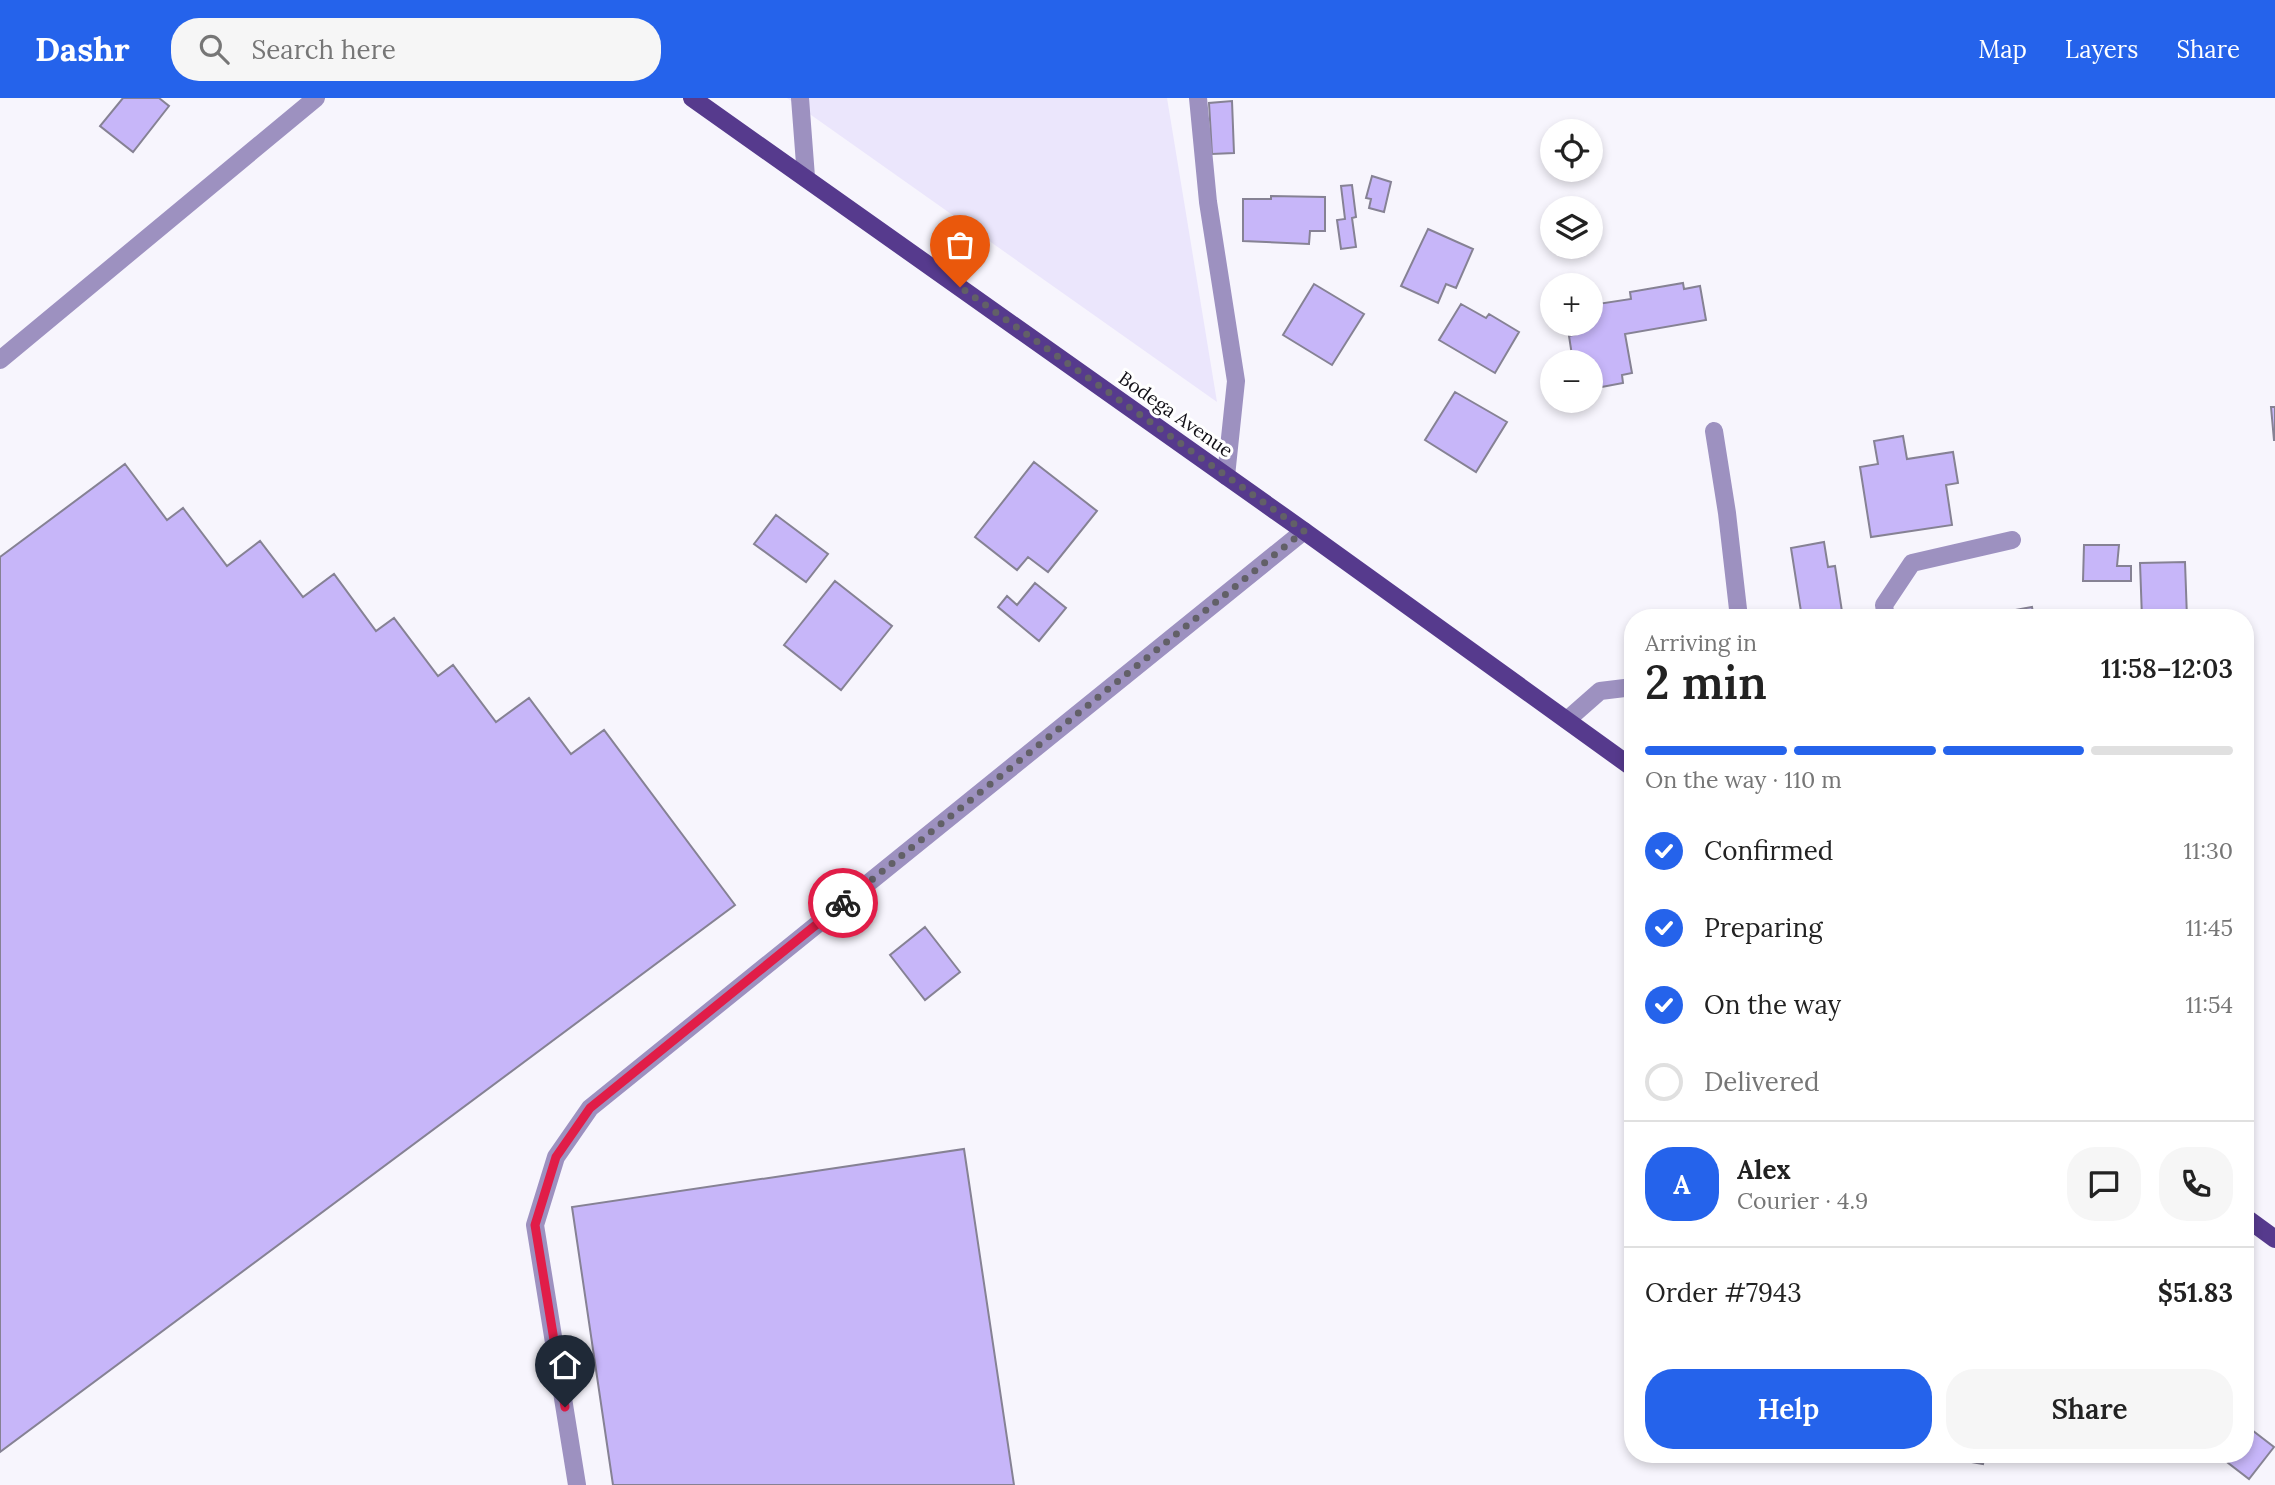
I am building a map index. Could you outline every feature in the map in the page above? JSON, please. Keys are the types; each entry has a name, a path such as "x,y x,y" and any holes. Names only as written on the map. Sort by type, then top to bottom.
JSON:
{"main road":[{"name":"Bodega Avenue","path":"692,98 1304,531 1624,761"},
{"path":"2254,1224 2275,1239"}],"street":[{"path":"0,360 316,98"},
{"path":"800,98 806,177"},
{"path":"1198,98 1208,202 1237,381 1226,476"},
{"path":"1714,431 1738,609"},
{"path":"578,1485 535,1225 556,1157 590,1108 1304,531"},
{"path":"1885,609 1884,605 1912,563 2012,540"},
{"path":"1567,720 1600,691 1624,688"}],"shaded area":[{"path":"787,98 1167,98 1217,402"}],"building":[{"path":"123,98 159,98 169,106 133,152 100,126"},
{"path":"1232,101 1234,153 1212,154 1209,103"},
{"path":"1372,176 1391,182 1384,212 1369,208 1371,199 1366,198"},
{"path":"1352,185 1356,217 1352,218 1356,247 1341,249 1337,220 1345,219 1341,186"},
{"path":"1271,196 1325,197 1325,231 1310,231 1309,244 1243,241 1243,199 1271,199"},
{"path":"1428,229 1473,249 1456,288 1446,284 1438,303 1401,286"},
{"path":"1683,283 1684,289 1700,286 1706,320 1625,334 1632,373 1622,375 1623,383 1603,387 1603,350 1571,350 1569,336 1603,336 1603,303 1631,299 1630,292"},
{"path":"1314,284 1364,314 1332,365 1283,335"},
{"path":"1461,304 1486,318 1489,314 1519,332 1495,373 1439,340"},
{"path":"1455,392 1507,422 1476,472 1425,440"},
{"path":"2271,407 2275,407 2275,440 2274,440"},
{"path":"1903,436 1907,459 1953,452 1958,483 1946,485 1952,525 1871,537 1860,467 1878,464 1874,441"},
{"path":"1034,462 1097,511 1048,572 1028,557 1017,570 975,537"},
{"path":"125,464 167,520 183,508 227,566 260,541 303,597 334,574 376,631 394,618 438,676 453,665 496,722 529,698 571,754 604,730 735,905 0,1452 0,557"},
{"path":"776,515 828,554 806,582 754,544"},
{"path":"1824,542 1828,567 1835,566 1842,609 1801,609 1791,548"},
{"path":"2084,545 2119,545 2117,566 2131,566 2131,581 2083,581"},
{"path":"2185,562 2187,609 2142,609 2140,563"},
{"path":"835,581 892,626 841,690 784,645"},
{"path":"1035,583 1066,608 1039,641 998,607 1007,596 1017,605"},
{"path":"925,927 960,972 925,1000 890,955"},
{"path":"964,1149 1014,1485 613,1485 572,1207"},
{"path":"2254,1432 2274,1447 2249,1479 2228,1463 2254,1463"}],"way so far":[{"path":"843,903 1304,531 960,287"}],"route":[{"path":"565,1407 535,1225 556,1157 590,1108 843,903"}]}
